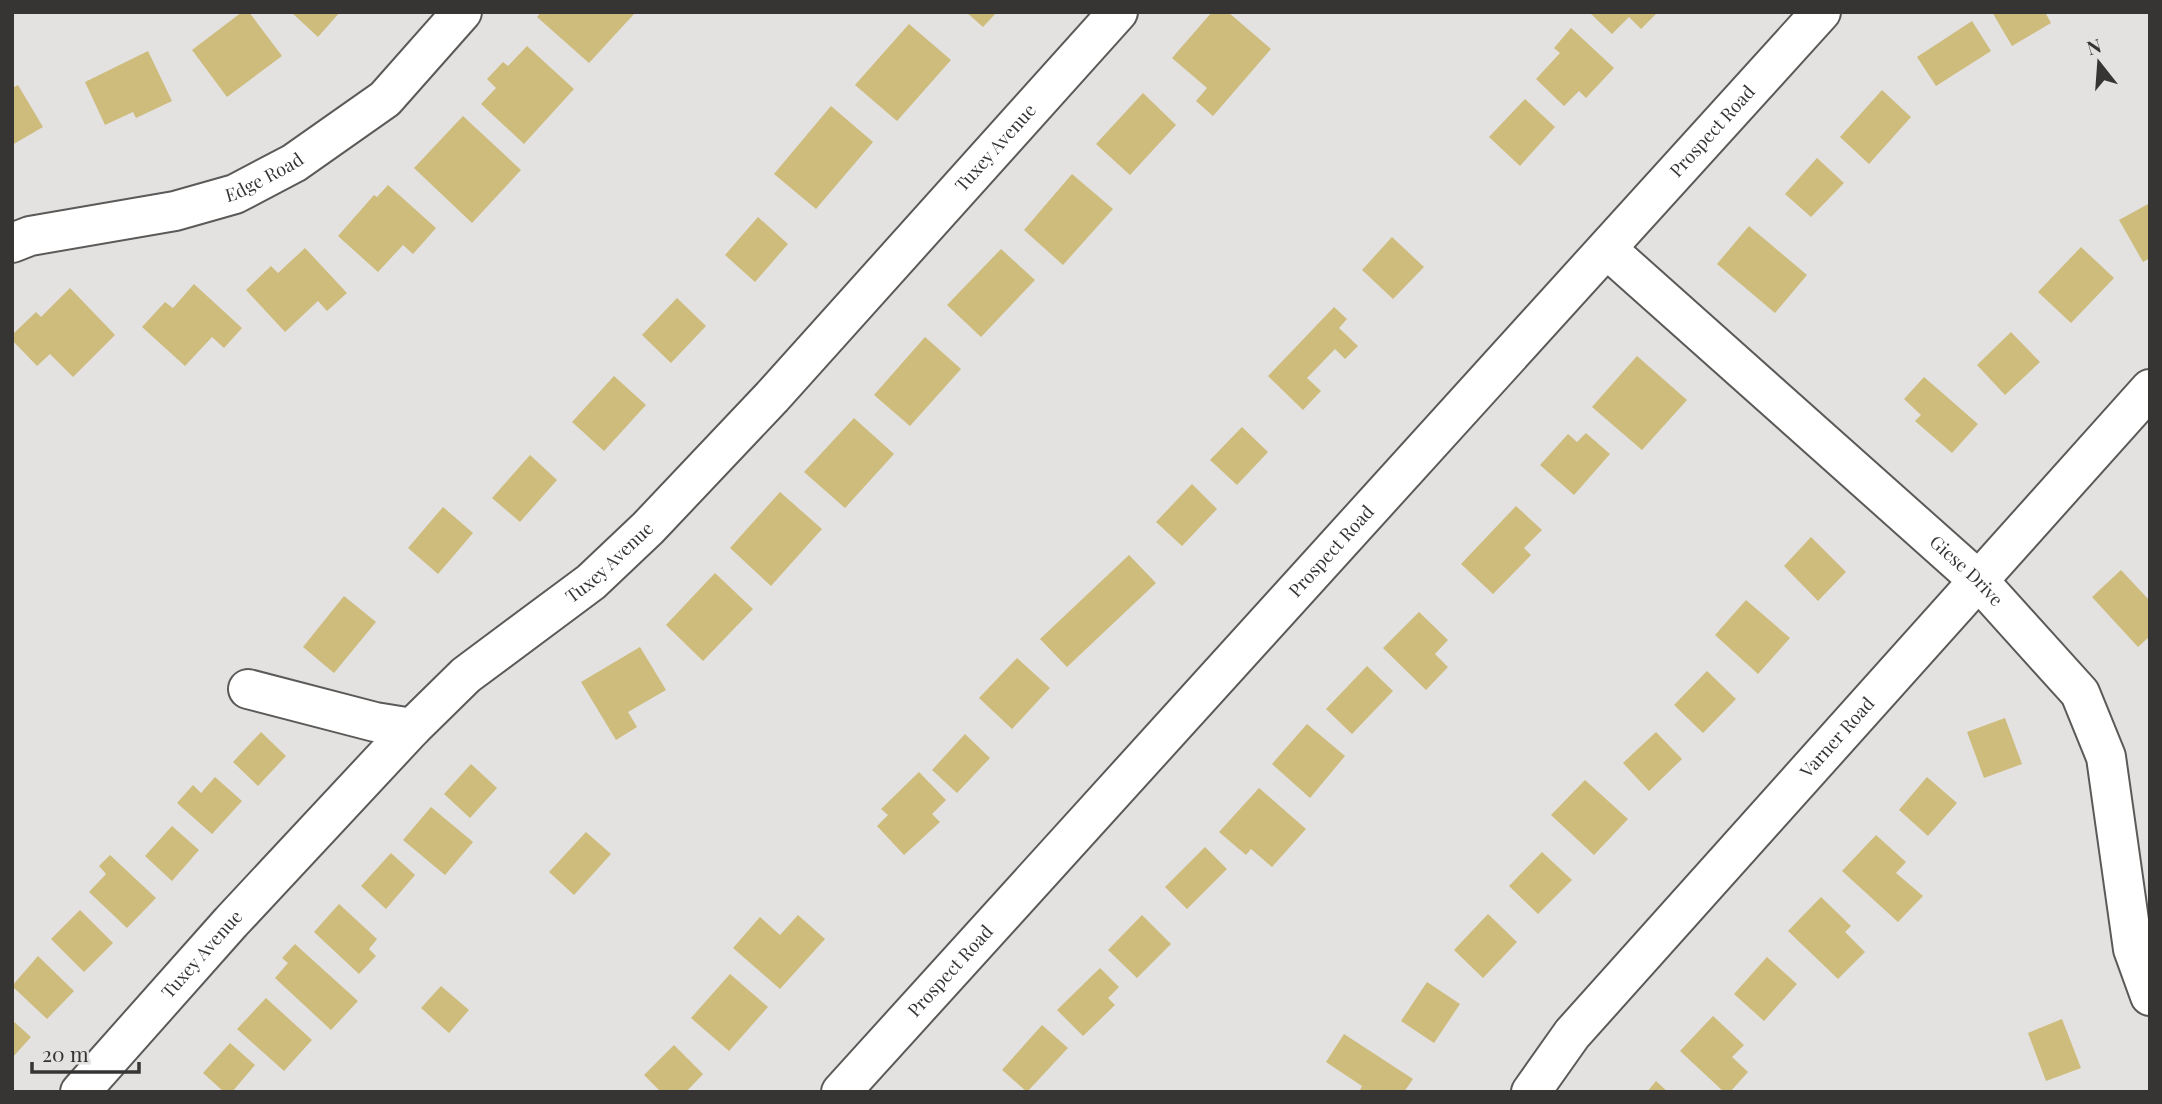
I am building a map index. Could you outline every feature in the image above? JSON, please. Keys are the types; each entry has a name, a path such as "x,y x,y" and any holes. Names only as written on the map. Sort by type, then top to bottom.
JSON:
{"street":[{"name":"Edge Road","path":"12,243 30,236 175,211 235,194 294,163 385,99 462,12"},
{"name":"Tuxey Avenue","path":"80,1092 231,922 412,728 466,675 591,582 648,527 782,386 1118,12"},
{"name":"Prospect Road","path":"841,1092 1608,250 1821,12"},
{"name":"Giese Drive","path":"1608,250 1978,580 2080,694 2106,757 2133,949 2150,996"},
{"name":"Varner Road","path":"1531,1092 1572,1034 2150,389"},
{"path":"248,688 365,720 412,728"}],"building":[{"path":"242,12 249,12 282,56 227,97 192,50"},
{"path":"291,12 340,12 318,37"},
{"path":"541,12 634,14 589,63 537,17"},
{"path":"966,12 997,12 983,27"},
{"path":"1212,12 1228,12 1271,49 1213,116 1196,101 1207,88 1172,58"},
{"path":"1589,12 1658,12 1641,29 1629,17 1612,34"},
{"path":"1992,12 2045,12 2051,23 2012,46"},
{"path":"1972,21 1991,51 1936,86 1917,57"},
{"path":"909,24 951,60 897,121 855,85"},
{"path":"1571,28 1614,68 1586,98 1579,91 1564,106 1536,79 1560,53 1554,48"},
{"path":"527,46 574,89 524,144 481,104 496,88 487,79 503,62 508,66"},
{"path":"148,51 172,101 136,118 133,112 105,125 85,82"},
{"path":"18,85 43,127 12,145 12,88"},
{"path":"1882,90 1911,117 1869,164 1840,137"},
{"path":"1143,93 1176,125 1130,175 1096,144"},
{"path":"1525,99 1555,127 1520,166 1489,137"},
{"path":"831,106 873,142 816,209 774,174"},
{"path":"463,116 521,170 472,223 414,168"},
{"path":"1817,158 1844,183 1811,217 1785,194"},
{"path":"1072,174 1113,209 1063,265 1024,230"},
{"path":"388,185 436,228 413,254 403,245 378,272 338,236 374,195 377,197"},
{"path":"2150,203 2150,258 2143,262 2119,220"},
{"path":"758,217 788,244 755,282 725,255"},
{"path":"1749,226 1807,275 1775,313 1717,264"},
{"path":"1392,237 1424,267 1393,299 1362,270"},
{"path":"2081,247 2114,278 2071,323 2038,292"},
{"path":"305,248 347,293 327,311 318,301 285,332 246,290 271,266 278,273"},
{"path":"1001,249 1035,280 981,337 947,305"},
{"path":"194,284 242,328 224,348 212,337 185,366 142,327 165,302 173,308"},
{"path":"70,288 115,335 73,377 50,354 37,366 12,340 12,335 36,312 41,317"},
{"path":"677,298 706,326 671,363 642,335"},
{"path":"1334,307 1347,319 1339,328 1358,346 1345,359 1335,349 1307,378 1321,391 1303,410 1268,376"},
{"path":"2011,332 2040,362 2005,395 1977,365"},
{"path":"925,337 961,369 910,426 874,395"},
{"path":"1637,356 1687,400 1642,450 1592,407"},
{"path":"614,376 646,405 604,451 572,422"},
{"path":"1924,377 1978,424 1952,453 1915,421 1921,415 1904,399"},
{"path":"854,418 894,454 845,508 804,472"},
{"path":"1242,427 1268,452 1237,485 1210,460"},
{"path":"1586,433 1610,454 1574,495 1540,465 1568,434 1577,442"},
{"path":"530,455 557,480 520,522 492,498"},
{"path":"1192,484 1217,509 1182,546 1156,522"},
{"path":"780,492 822,529 771,586 730,548"},
{"path":"1516,506 1542,530 1524,548 1531,555 1493,594 1461,564"},
{"path":"443,507 473,533 438,574 408,548"},
{"path":"1811,537 1846,572 1818,601 1784,566"},
{"path":"1129,555 1156,583 1067,667 1040,639"},
{"path":"2121,570 2150,601 2150,636 2138,647 2092,597"},
{"path":"715,573 753,609 703,661 666,625"},
{"path":"344,596 376,622 334,673 303,647"},
{"path":"1746,600 1790,638 1758,674 1715,635"},
{"path":"1419,612 1448,640 1435,654 1448,667 1426,690 1383,648"},
{"path":"640,647 666,690 628,712 637,727 616,740 581,682"},
{"path":"1017,658 1050,688 1012,729 979,698"},
{"path":"1367,666 1393,691 1352,734 1326,709"},
{"path":"1707,671 1736,699 1703,733 1674,705"},
{"path":"2005,718 2022,764 1984,778 1967,732"},
{"path":"1307,724 1345,756 1310,798 1272,764"},
{"path":"261,732 286,756 258,786 233,762"},
{"path":"1656,732 1682,759 1649,791 1623,763"},
{"path":"965,734 990,758 957,793 932,770"},
{"path":"471,764 497,788 470,818 444,794"},
{"path":"919,772 946,800 932,814 940,822 904,855 877,826 888,815 881,809"},
{"path":"215,777 242,801 212,834 177,803 193,785 201,793"},
{"path":"1927,777 1957,803 1928,836 1899,810"},
{"path":"1585,780 1628,819 1594,855 1551,815"},
{"path":"1259,788 1306,829 1272,867 1251,849 1246,855 1219,832"},
{"path":"431,807 473,842 445,875 403,840"},
{"path":"172,826 199,850 172,881 145,856"},
{"path":"586,832 611,854 574,895 549,872"},
{"path":"1876,835 1906,862 1896,873 1923,896 1898,922 1842,871"},
{"path":"1205,847 1227,869 1187,909 1165,887"},
{"path":"1542,852 1572,880 1538,914 1509,886"},
{"path":"391,853 415,875 386,909 361,886"},
{"path":"110,855 156,898 127,928 89,892 106,874 99,866"},
{"path":"1821,897 1851,926 1845,932 1865,952 1838,979 1788,931"},
{"path":"339,904 377,939 369,949 376,956 359,974 314,932"},
{"path":"80,910 113,943 84,972 51,939"},
{"path":"1488,914 1517,942 1483,978 1454,950"},
{"path":"798,915 825,939 780,989 733,948 760,917 780,935"},
{"path":"1142,915 1171,944 1137,978 1108,950"},
{"path":"295,944 358,1001 331,1030 275,978 288,963 282,958"},
{"path":"38,956 74,991 47,1019 12,986"},
{"path":"1767,957 1797,984 1764,1021 1734,994"},
{"path":"1100,968 1119,987 1108,998 1115,1005 1083,1036 1057,1010"},
{"path":"730,974 768,1007 729,1051 691,1018"},
{"path":"1427,982 1460,1004 1434,1043 1401,1021"},
{"path":"441,986 469,1010 449,1033 421,1008"},
{"path":"266,998 312,1040 284,1071 237,1029"},
{"path":"1713,1016 1744,1045 1732,1057 1748,1072 1730,1092 1724,1092 1680,1051"},
{"path":"2062,1019 2081,1068 2046,1081 2028,1033"},
{"path":"12,1020 31,1037 12,1058"},
{"path":"1042,1025 1068,1048 1027,1092 1002,1070"},
{"path":"1344,1034 1413,1079 1404,1092 1359,1092 1362,1086 1326,1062"},
{"path":"230,1043 255,1065 232,1092 224,1092 203,1073"},
{"path":"674,1045 703,1074 686,1092 661,1092 644,1075"},
{"path":"1656,1081 1668,1092 1647,1092"}]}
